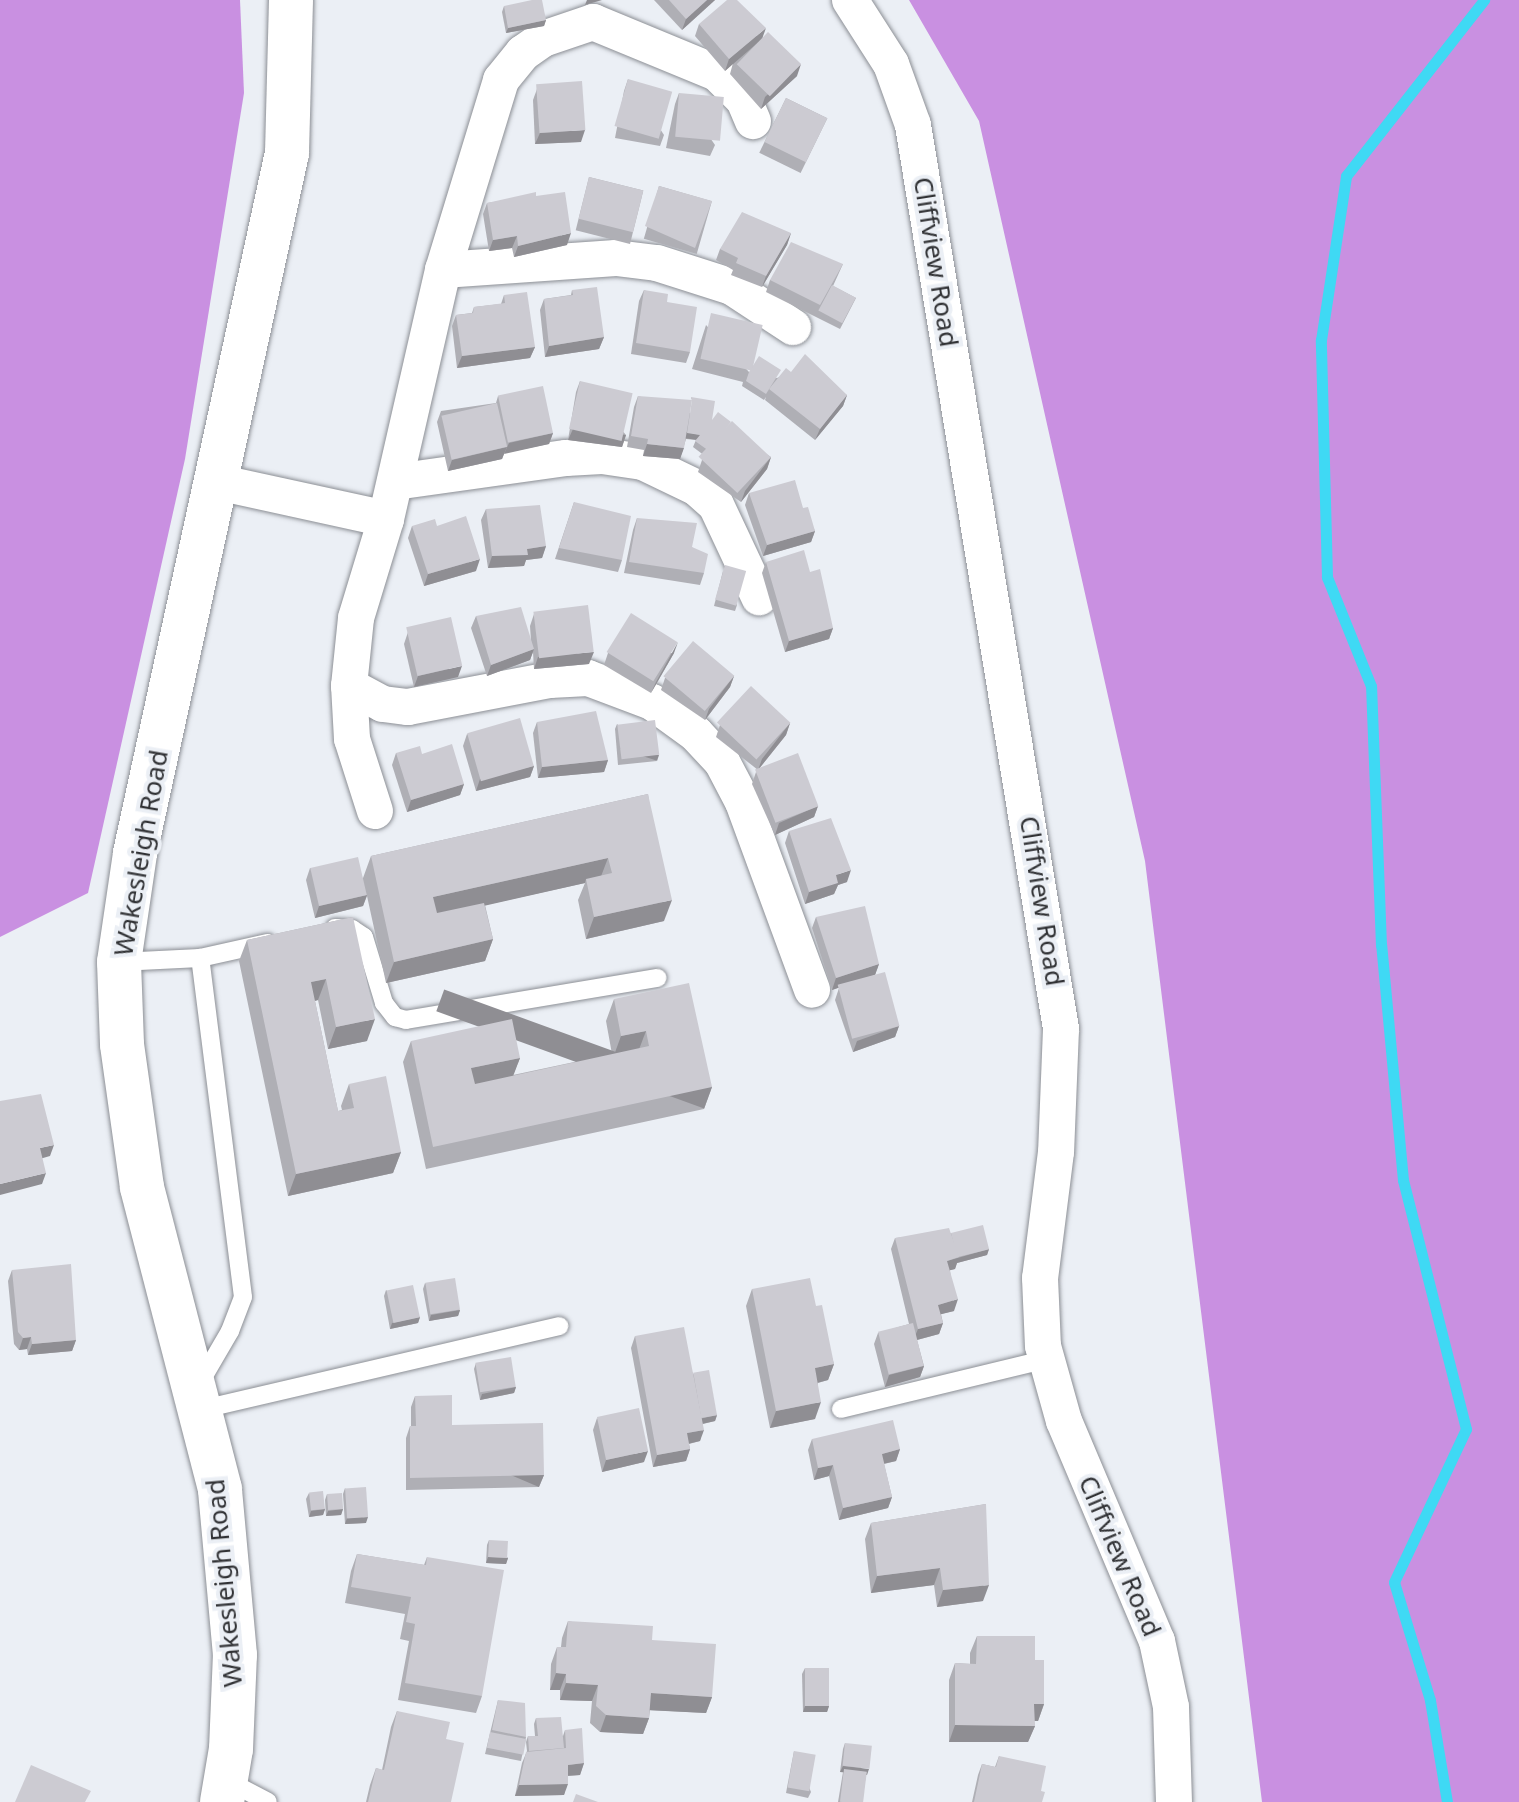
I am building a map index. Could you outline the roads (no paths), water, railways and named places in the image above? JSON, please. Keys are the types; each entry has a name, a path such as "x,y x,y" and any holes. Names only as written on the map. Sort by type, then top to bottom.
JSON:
{"main road":[{"name":"Wakesleigh Road","path":"224,1791 235,1655 220,1489 142,1187 122,1044 119,962 135,853 287,153 291,0"}],"street":[{"name":"Cliffview Road","path":"850,0 891,64 913,125 1059,1014 1056,1152 1040,1278 1047,1359 1096,1503 1157,1641 1171,1707 1174,1802"},
{"path":"375,811 352,739 349,686 356,618 386,519 443,270 490,102 511,66 543,39 593,22 615,28 717,73 744,100 753,121"},
{"path":"443,270 616,258 657,263 732,287 793,327"},
{"path":"395,482 566,458 602,456 643,462 686,482 716,505 730,525 759,597"},
{"path":"217,482 386,519"},
{"path":"349,686 383,704 408,707 550,680 588,678 652,702 696,734 722,762 743,802 812,990"}],"lane":[{"path":"320,931 352,929 364,937 384,1003 395,1017 406,1020 658,978"},
{"path":"119,962 200,958 290,938"},
{"path":"197,1401 243,1297 200,958"},
{"path":"197,1401 559,1326"},
{"path":"841,1409 1047,1359"},
{"path":"224,1791 268,1802"}],"waterway":[{"path":"1447,1802 1430,1700 1394,1582 1466,1429 1403,1180 1381,945 1371,686 1327,577 1321,340 1346,176 1484,0"}]}
